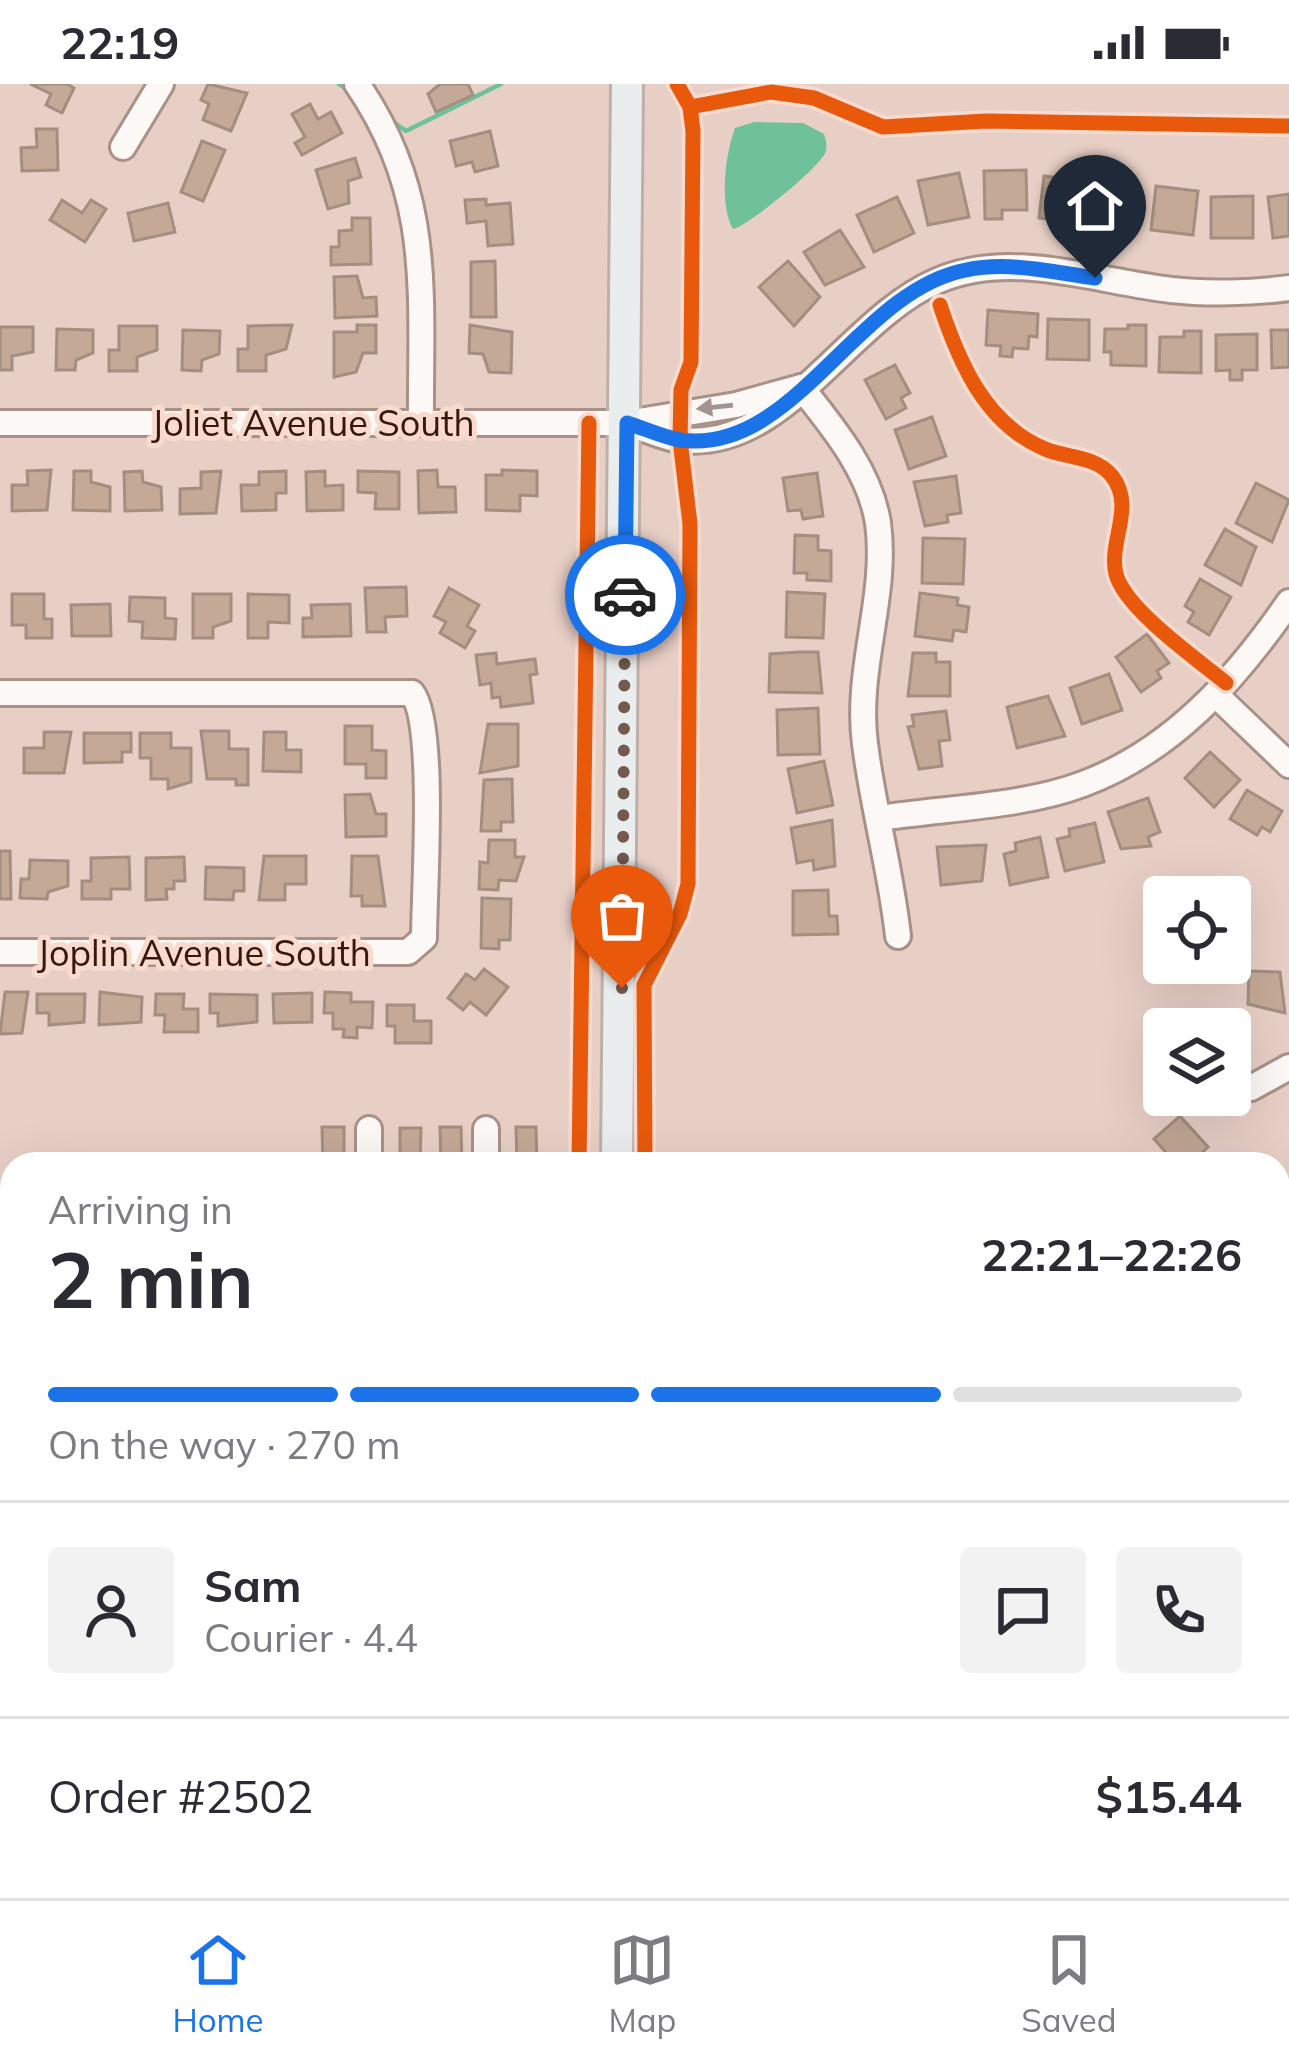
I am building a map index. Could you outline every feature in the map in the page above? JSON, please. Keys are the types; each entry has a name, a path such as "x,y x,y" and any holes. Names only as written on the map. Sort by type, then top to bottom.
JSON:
{"main road":[{"path":"617,1152 628,84"}],"street":[{"path":"123,147 161,84"},
{"path":"357,84 404,166 414,208 421,424"},
{"name":"Joliet Avenue South","path":"0,423 627,423 680,410 736,405 802,387 873,321 913,293 964,270 1015,266 1175,290 1289,288"},
{"path":"802,387 839,436 868,489 878,522 878,565 863,676 865,742 898,936"},
{"path":"880,818 1080,786 1154,751 1216,695 1289,602"},
{"name":"Joplin Avenue South","path":"0,693 412,693 420,703 425,750 424,938 408,952 0,952"},
{"path":"1216,695 1289,765"},
{"path":"1251,1088 1289,1067"},
{"path":"369,1129 370,1152"},
{"path":"486,1129 486,1152"}],"shaded area":[{"path":"754,122 803,123 824,134 826,148 820,161 797,183 733,229 725,194 728,152 735,128"}],"building":[{"path":"30,84 74,88 62,113 46,105 51,94"},
{"path":"208,84 247,93 231,131 203,120 209,104 201,100"},
{"path":"440,84 468,84 473,95 436,112 428,94"},
{"path":"310,104 318,119 331,112 342,133 302,155 295,143 305,137 292,114"},
{"path":"36,129 57,129 58,170 22,171 21,148 37,147"},
{"path":"490,131 498,166 475,172 472,162 456,166 450,141"},
{"path":"202,141 225,150 203,201 181,192"},
{"path":"355,158 361,177 348,181 349,203 328,209 316,170"},
{"path":"1026,170 1027,210 1002,210 1002,219 985,219 984,171"},
{"path":"959,173 969,217 928,225 918,181"},
{"path":"1044,176 1085,181 1080,223 1039,218"},
{"path":"1099,184 1141,190 1135,232 1093,226"},
{"path":"1156,186 1198,191 1193,235 1151,230"},
{"path":"1289,194 1289,236 1273,238 1268,197"},
{"path":"1253,196 1253,238 1211,238 1211,197"},
{"path":"897,197 914,233 874,252 857,215"},
{"path":"486,199 486,205 510,203 513,244 488,246 486,221 467,223 465,200"},
{"path":"62,200 82,213 91,200 106,209 85,242 50,220"},
{"path":"168,203 175,232 134,241 128,213"},
{"path":"352,218 370,218 371,264 331,265 331,247 339,247 339,231 352,230"},
{"path":"840,230 864,267 825,285 804,252"},
{"path":"495,261 496,317 471,317 471,262"},
{"path":"788,261 820,297 794,326 759,287"},
{"path":"357,276 363,298 376,297 377,316 335,318 334,277"},
{"path":"988,310 1038,314 1037,337 1029,336 1028,349 1013,348 1012,357 1000,356 1001,346 986,345"},
{"path":"1048,319 1089,320 1089,360 1047,359"},
{"path":"292,325 286,349 266,355 266,371 238,371 238,349 248,349 248,326"},
{"path":"357,325 376,325 376,353 363,353 356,372 334,377 334,332 357,332"},
{"path":"470,325 512,332 511,373 489,372 483,354 469,353"},
{"path":"1128,325 1146,325 1146,366 1111,365 1111,352 1104,352 1105,329 1128,329"},
{"path":"119,326 157,326 157,350 137,357 137,371 109,371 109,350 119,350"},
{"path":"0,327 33,327 33,352 12,356 12,370 0,370"},
{"path":"57,329 93,330 93,353 76,360 75,370 56,370"},
{"path":"183,330 220,331 219,354 202,360 201,371 182,370"},
{"path":"1271,330 1289,330 1289,367 1272,368"},
{"path":"1184,331 1201,331 1201,373 1159,372 1160,337 1184,337"},
{"path":"1257,334 1257,370 1242,370 1242,380 1230,380 1230,370 1216,371 1216,335"},
{"path":"895,365 910,393 901,398 906,408 886,419 865,380"},
{"path":"932,417 946,456 909,469 895,430"},
{"path":"51,470 47,510 12,511 12,485 28,485 27,471"},
{"path":"437,470 438,487 455,487 456,512 419,513 418,471"},
{"path":"502,470 537,471 537,496 520,495 520,511 486,510 486,475 502,475"},
{"path":"74,471 91,471 91,482 110,487 110,511 73,510"},
{"path":"142,471 143,482 161,487 162,510 125,511 124,472"},
{"path":"221,471 216,513 180,514 180,489 201,488 201,472"},
{"path":"286,471 286,493 276,493 276,510 242,511 241,485 259,485 259,472"},
{"path":"325,471 325,486 343,485 343,510 307,511 306,472"},
{"path":"358,471 399,472 399,509 375,509 376,493 358,492"},
{"path":"817,473 823,516 803,519 801,510 788,511 783,478"},
{"path":"956,476 961,513 947,515 948,522 925,526 914,482"},
{"path":"1256,483 1289,500 1272,542 1236,523"},
{"path":"1225,529 1256,547 1241,585 1205,565"},
{"path":"795,535 818,536 818,550 831,551 831,581 807,580 807,573 794,573"},
{"path":"923,538 965,539 963,584 922,583"},
{"path":"1200,579 1231,597 1209,635 1188,622 1194,612 1185,606"},
{"path":"406,587 407,616 385,617 386,632 367,632 365,588"},
{"path":"449,588 479,605 467,626 475,631 465,648 440,633 446,622 434,616"},
{"path":"787,592 825,594 823,638 786,637"},
{"path":"920,593 958,598 957,605 969,607 966,632 954,630 952,641 915,636"},
{"path":"12,594 44,594 44,619 52,619 52,638 26,638 26,625 12,625"},
{"path":"193,594 231,594 231,621 213,627 213,638 193,638"},
{"path":"248,594 289,595 289,623 268,622 268,638 248,638"},
{"path":"130,597 165,598 165,618 176,619 175,639 142,638 143,622 129,621"},
{"path":"110,604 111,636 72,636 71,605"},
{"path":"350,604 351,636 303,637 303,618 312,618 311,605"},
{"path":"1147,634 1169,663 1157,671 1161,678 1141,692 1116,657"},
{"path":"818,652 822,693 769,692 770,654"},
{"path":"496,653 497,664 535,659 537,674 530,675 533,703 501,707 500,697 492,698 491,683 480,685 476,655"},
{"path":"913,653 936,653 936,662 950,662 950,696 908,696"},
{"path":"1109,674 1122,710 1082,724 1070,688"},
{"path":"1048,696 1065,736 1017,748 1007,707"},
{"path":"818,708 820,754 778,755 777,710"},
{"path":"946,711 950,740 939,741 942,766 919,769 908,727 914,726 912,715"},
{"path":"488,724 518,724 518,766 480,773"},
{"path":"345,726 372,726 372,750 386,751 386,778 366,778 366,764 345,764"},
{"path":"201,731 229,731 229,749 248,749 248,785 236,785 236,779 207,779"},
{"path":"44,732 71,732 64,773 24,773 24,748 44,748"},
{"path":"264,732 286,732 286,750 301,750 301,772 263,771"},
{"path":"84,733 131,733 131,752 122,752 122,762 84,763"},
{"path":"140,733 171,733 171,748 191,748 191,782 168,789 168,779 151,779 151,758 140,758"},
{"path":"1210,752 1240,780 1214,807 1185,778"},
{"path":"824,761 833,805 797,813 788,769"},
{"path":"512,779 513,822 501,822 501,831 481,831 484,780"},
{"path":"1247,790 1282,811 1270,832 1262,827 1257,835 1230,819"},
{"path":"370,794 376,814 386,814 386,836 346,837 345,795"},
{"path":"1148,798 1160,832 1148,837 1151,846 1121,849 1108,812"},
{"path":"832,820 835,866 814,870 813,860 797,863 791,828"},
{"path":"1095,823 1104,862 1065,871 1057,839 1070,836 1069,829"},
{"path":"1040,837 1048,877 1010,885 1004,854 1016,851 1015,843"},
{"path":"489,840 515,840 515,857 524,857 516,881 499,880 498,890 479,889 480,862 488,863"},
{"path":"986,845 982,881 941,885 937,847"},
{"path":"0,851 10,851 11,899 0,899"},
{"path":"264,856 306,856 306,884 285,884 285,900 259,900"},
{"path":"352,856 378,856 385,906 362,906 362,896 351,896"},
{"path":"129,857 130,889 111,889 111,899 82,899 82,881 91,881 91,858"},
{"path":"184,857 185,881 174,881 174,889 166,889 167,899 146,900 146,858"},
{"path":"30,860 68,861 68,886 48,892 47,899 20,898 21,879 29,879"},
{"path":"206,867 244,868 244,891 234,891 233,900 205,899"},
{"path":"828,890 829,916 837,916 838,934 793,935 793,891"},
{"path":"482,898 511,899 510,940 499,940 499,949 481,948"},
{"path":"484,969 508,987 486,1015 470,1002 463,1010 448,998 466,974 475,980"},
{"path":"1251,971 1280,972 1285,1013 1248,1004"},
{"path":"5,992 28,992 22,1033 0,1034"},
{"path":"100,992 142,997 141,1022 99,1025"},
{"path":"325,992 351,993 351,1002 373,1002 372,1028 357,1027 357,1038 343,1037 344,1029 333,1029 333,1013 324,1013"},
{"path":"312,993 312,1022 274,1023 273,994"},
{"path":"37,994 85,994 84,1022 49,1025 49,1013 37,1013"},
{"path":"156,994 184,994 183,1009 198,1009 198,1032 164,1032 165,1015 155,1015"},
{"path":"210,994 257,995 257,1022 218,1026 218,1013 210,1013"},
{"path":"387,1005 414,1005 414,1021 431,1021 431,1043 395,1043 395,1026 387,1026"},
{"path":"1180,1116 1208,1147 1203,1152 1165,1152 1154,1139"},
{"path":"322,1127 344,1127 344,1152 323,1152"},
{"path":"440,1127 461,1127 462,1152 441,1152"},
{"path":"516,1127 536,1127 537,1152 517,1152"},
{"path":"400,1128 421,1128 420,1152 400,1152"}],"waterway":[{"path":"339,84 351,92"},
{"path":"389,119 406,131 501,84"}],"cycle path":[{"path":"645,1152 644,985 680,914 688,884 690,524 680,440 681,390 691,362 693,131 690,107 677,84"},
{"path":"690,107 771,92 814,98 883,127 986,121 1289,126"},
{"path":"940,305 977,389 1006,424 1045,449 1090,461 1112,476 1122,500 1115,549 1122,588 1164,633 1226,683"},
{"path":"579,1152 589,423"}],"way so far":[{"path":"622,988 625,595"}],"route":[{"path":"625,595 627,423 680,440 719,438 746,429 770,418 873,321 913,293 964,270 1015,266 1095,278"}]}
